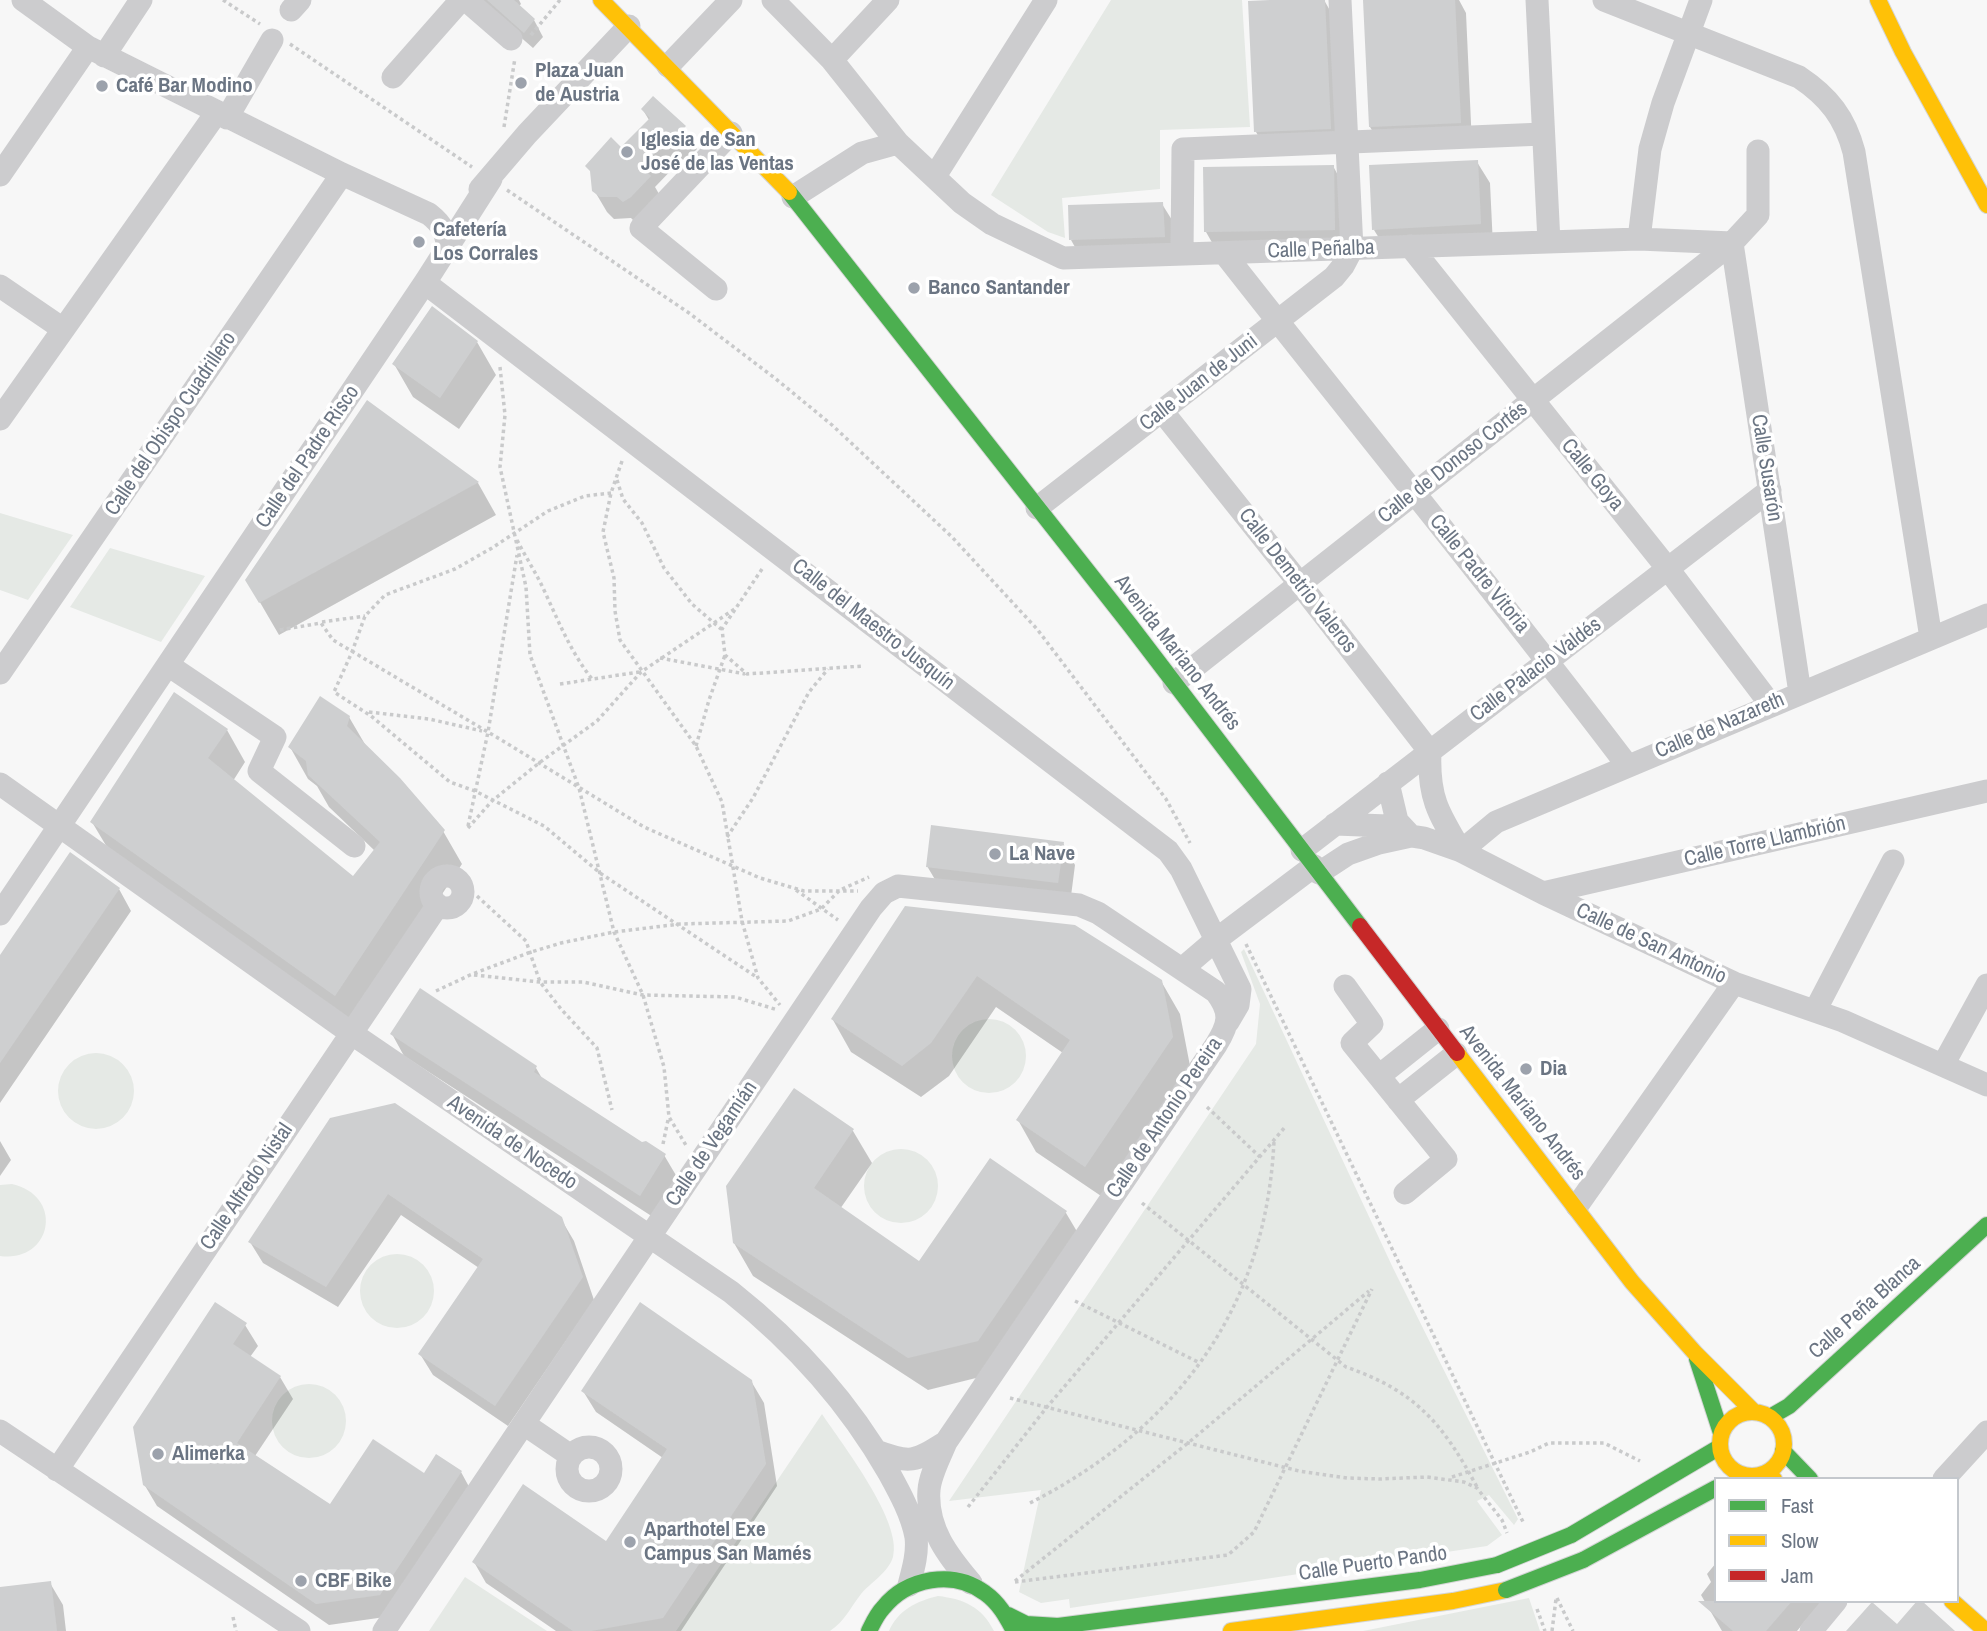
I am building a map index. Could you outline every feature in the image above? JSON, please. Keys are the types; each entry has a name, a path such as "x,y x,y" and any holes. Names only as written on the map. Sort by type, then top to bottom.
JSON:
{"main road":[{"path":"1878,0 1912,71 1963,155 1987,205"},
{"name":"Avenida Mariano Andrés","path":"605,1 793,197 1174,683 1633,1282 1695,1353 1762,1415 1780,1428 1809,1477"},
{"name":"Calle Peña Blanca","path":"1762,1415 1789,1406 1987,1225"},
{"name":"Avenida Mariano Andrés","path":"1695,1353 1728,1466 1737,1477 1768,1477 1777,1464 1786,1438"},
{"path":"1720,1441 1729,1422 1736,1416 1762,1415"},
{"name":"Calle Puerto Pando","path":"1011,1623 1058,1626 1420,1580 1497,1565 1571,1535 1720,1441"},
{"path":"1231,1631 1453,1601 1506,1590 1583,1560 1714,1489"},
{"path":"869,1631 880,1610 893,1596 909,1585 929,1578 950,1578 971,1583 992,1596 1011,1623"},
{"path":"1954,1603 1986,1631"}],"street":[{"path":"23,0 96,51 342,174 429,214 441,223 448,249"},
{"path":"0,175 96,51 141,0"},
{"path":"393,77 461,0"},
{"path":"466,0 517,45"},
{"path":"668,66 731,0"},
{"name":"Calle Peñalba","path":"774,0 832,60 898,143 962,203 992,223 1063,258 1639,239 1732,243"},
{"path":"832,60 888,0"},
{"path":"935,176 1046,0"},
{"path":"1340,0 1352,248"},
{"path":"1537,0 1549,242"},
{"path":"1604,0 1799,77 1818,89 1847,127 1854,152 1931,638"},
{"path":"1639,239 1650,149 1663,103 1701,0"},
{"path":"429,214 457,209 491,180 527,134 629,26"},
{"path":"0,419 222,115 274,36"},
{"path":"716,289 642,228 731,133"},
{"path":"1182,254 1183,149 1543,135"},
{"path":"793,197 862,153 898,143"},
{"name":"Calle de Donoso Cortés","path":"1174,683 1732,243 1758,215 1758,151"},
{"name":"Calle del Obispo Cuadrillero","path":"0,673 342,174"},
{"name":"Calle del Padre Risco","path":"0,914 448,249 491,180"},
{"name":"Calle Susarón","path":"1732,243 1800,693"},
{"name":"Calle Goya","path":"1410,247 1668,569 1771,705"},
{"name":"Calle Juan de Juni","path":"1037,508 1334,277 1343,267 1352,248"},
{"name":"Calle Padre Vitoria","path":"1224,253 1414,495 1549,661 1627,765"},
{"name":"Calle del Maestro Jusquín","path":"426,281 1168,851 1181,869 1240,989 1238,1005 1228,1022"},
{"path":"0,285 64,329"},
{"name":"Calle Demetrio Valeros","path":"1162,411 1430,752"},
{"name":"Calle Palacio Valdés","path":"1312,863 1335,824 1770,489"},
{"name":"Calle de Nazareth","path":"1461,851 1496,822 1987,615"},
{"path":"168,665 275,737 259,771 354,846"},
{"path":"1430,752 1429,777 1437,809 1461,851"},
{"name":"Avenida de Nocedo","path":"0,783 351,1033 731,1292 769,1322 827,1385 876,1451 901,1494 916,1537 916,1552 909,1585"},
{"path":"1388,783 1397,821 1411,836"},
{"name":"Calle Torre Llambrión","path":"1543,893 1987,791"},
{"path":"1183,968 1312,863 1411,836 1427,823 1437,809"},
{"name":"Calle de San Antonio","path":"1335,824 1388,826 1461,851 1543,893 1734,983 1843,1021 1987,1085"},
{"path":"1815,1012 1893,861"},
{"name":"Calle de Vegamián","path":"384,1631 871,908 884,893 898,886 915,886"},
{"name":"Calle de Antonio Pereira","path":"915,886 1079,905 1098,914 1216,992 1224,1003 1228,1022 1216,1045 946,1442 929,1488 931,1519 936,1535 951,1560 971,1583"},
{"name":"Calle Alfredo Nistal","path":"57,1470 438,905"},
{"path":"1577,1206 1734,983"},
{"path":"1943,1065 1987,985"},
{"path":"1345,986 1372,1024 1352,1042 1446,1159 1405,1193"},
{"path":"1379,1076 1438,1030"},
{"path":"1398,1100 1456,1054"},
{"path":"524,1424 572,1457"},
{"path":"0,1431 299,1631"},
{"path":"1946,1477 1987,1432"},
{"name":"Calle de Antonio Pereira","path":"876,1451 902,1461 920,1458 946,1442"},
{"path":"1811,1631 1834,1603"}],"path":[{"path":"223,0 689,313 832,425 952,537 1037,629 1166,799 1192,846"},
{"path":"502,139 517,45 560,0"},
{"path":"497,337 505,415 500,467 526,587 530,655 579,788 614,932 643,995 664,1068 669,1118 663,1144"},
{"path":"623,459 611,493 603,532 614,578 615,611 620,640 696,746 722,802 741,922 758,978"},
{"path":"616,478 623,499 642,523 664,568 692,604 722,629"},
{"path":"470,975 540,982 583,982 643,995 735,997 786,1013 758,978 600,873 544,826 475,791 450,782 366,712 334,692 365,617 385,595 455,569 548,511 585,496 611,493"},
{"path":"513,533 542,586 562,632 578,661 592,679"},
{"path":"518,553 488,732 468,828 492,800 597,721 641,672 736,608"},
{"path":"696,746 725,655 722,629 762,569"},
{"path":"280,630 365,617"},
{"path":"321,622 333,640 644,827 760,878 804,891 867,892"},
{"path":"725,655 747,674"},
{"path":"659,658 747,674 863,666"},
{"path":"727,837 753,798 809,692 828,669"},
{"path":"560,684 641,672"},
{"path":"366,712 429,719 488,732"},
{"path":"436,991 528,953 614,932 680,924 788,921 821,909 840,890 873,875"},
{"path":"795,888 845,925"},
{"path":"477,896 526,941 540,982 597,1048 612,1110"},
{"path":"1243,938 1528,1534"},
{"path":"1207,1107 1260,1157"},
{"path":"669,1118 690,1151"},
{"path":"968,1507 1047,1407 1285,1127"},
{"path":"1030,1503 1083,1475 1140,1431 1176,1394 1200,1363 1219,1334 1243,1284 1264,1220 1274,1140"},
{"path":"1142,1203 1346,1367 1409,1396 1430,1416 1460,1454 1477,1488 1503,1520"},
{"path":"1372,1289 1254,1532 1228,1555 1013,1583 1188,1443 1311,1339 1372,1289"},
{"path":"1075,1301 1200,1363"},
{"path":"1010,1398 1286,1467 1346,1478 1450,1478 1530,1452 1549,1443 1604,1443 1646,1463"},
{"path":"1450,1478 1477,1488"},
{"path":"1552,1631 1556,1597 1573,1631"},
{"path":"233,1618 236,1631"}],"shaded area":[{"path":"1111,0 1242,0 1250,127 1160,130 1160,189 1062,198 1065,238 1048,232 991,195"},
{"path":"0,513 73,535 28,600 0,590"},
{"path":"110,548 205,576 161,642 70,607"},
{"path":"1244,949 1393,1268 1518,1519 1514,1525 1489,1495 1477,1501 1502,1535 1487,1546 1070,1608 1069,1599 1041,1603 1019,1592 1041,1490 949,1501 1256,1044 1260,1004 1241,952"},
{"path":"989,1019 1010,1025 1020,1035 1026,1056 1020,1077 1010,1087 989,1093 968,1087 958,1077 952,1056 958,1035 968,1025"},
{"path":"96,1053 110,1056 123,1064 131,1077 134,1091 131,1105 123,1118 110,1126 96,1129 82,1126 69,1118 61,1105 58,1091 61,1077 69,1064 82,1056"},
{"path":"901,1149 915,1152 927,1160 935,1172 938,1186 935,1200 927,1212 915,1220 901,1223 887,1220 875,1212 867,1200 864,1186 867,1172 875,1160 887,1152"},
{"path":"12,1184 29,1191 40,1201 45,1214 45,1227 41,1239 31,1249 18,1255 0,1256 0,1185"},
{"path":"397,1254 418,1260 428,1270 434,1291 428,1312 418,1322 397,1328 376,1322 366,1312 360,1291 366,1270 376,1260"},
{"path":"309,1384 323,1387 335,1395 343,1407 346,1421 343,1435 335,1447 323,1455 309,1458 295,1455 283,1447 275,1435 272,1421 275,1407 283,1395 295,1387"},
{"path":"822,1414 869,1484 889,1524 894,1542 893,1557 887,1568 861,1594 844,1619 830,1631 676,1631"},
{"path":"465,1577 547,1631 429,1631"},
{"path":"938,1596 956,1599 978,1610 994,1631 889,1631 903,1612"},
{"path":"1529,1598 1540,1631 1363,1631"}],"building":[{"path":"487,0 514,0 535,19 524,33"},
{"path":"1325,0 1331,129 1254,132 1248,1"},
{"path":"1363,0 1455,0 1461,123 1369,127"},
{"name":"Iglesia de San José de las Ventas","path":"653,96 686,126 672,140 669,138 642,167 651,176 631,197 623,202 617,197 600,197 592,191 590,171 585,166 611,137 621,147 650,118 641,109"},
{"path":"1478,160 1481,224 1372,230 1369,165"},
{"path":"1334,165 1335,230 1204,232 1203,167"},
{"path":"1163,202 1165,237 1069,240 1068,205"},
{"path":"432,306 478,341 440,398 392,364"},
{"path":"367,400 479,482 259,603 245,580"},
{"path":"174,692 228,729 208,758 353,876 380,842 308,775 306,761 288,747 320,696 350,716 347,726 400,778 445,830 335,996 90,822"},
{"name":"La Nave","path":"931,825 1064,842 1058,883 926,867"},
{"path":"70,852 120,888 0,1063 0,955"},
{"path":"905,906 1075,925 1162,980 1173,1037 1085,1167 1016,1120 1070,1040 977,976 931,1043 902,1066 831,1019"},
{"path":"420,988 537,1066 534,1072 642,1142 646,1141 666,1154 640,1196 390,1034"},
{"path":"794,1088 854,1129 814,1188 919,1261 990,1158 1067,1211 978,1341 908,1358 733,1243 726,1186"},
{"path":"395,1103 562,1217 583,1277 495,1406 418,1354 483,1259 388,1194 326,1287 248,1242 330,1118"},
{"path":"215,1302 247,1323 233,1344 281,1376 237,1443 330,1504 373,1439 424,1473 436,1454 462,1471 380,1595 316,1604 143,1485 133,1427"},
{"path":"640,1302 752,1380 766,1464 663,1618 591,1631 573,1631 472,1562 523,1484 606,1541 667,1449 581,1391"},
{"path":"51,1581 57,1631 0,1631 0,1587"},
{"path":"1698,1601 1790,1603 1766,1631 1733,1631"},
{"path":"1871,1603 1897,1624 1915,1603 1924,1603 1955,1631 1846,1631"}],"traffic: fast":[{"path":"789,192 1130,625 1360,926"},
{"path":"1770,1417 1789,1406 1987,1225"},
{"path":"1697,1359 1721,1433"},
{"path":"1571,1535 1718,1448"},
{"path":"1783,1451 1808,1477"},
{"path":"1583,1560 1714,1489"},
{"path":"1497,1565 1571,1535"},
{"path":"1506,1590 1583,1560"},
{"path":"1008,1615 1026,1624 1058,1626 1420,1580 1497,1565"},
{"path":"869,1631 881,1610 893,1598 917,1584 945,1579 959,1581 985,1593 998,1605 1014,1631"}],"traffic: slow":[{"path":"601,0 789,192"},
{"path":"1878,0 1903,52 1987,205"},
{"path":"1457,1053 1632,1282 1695,1353 1754,1412"},
{"path":"1746,1412 1758,1412 1775,1421 1782,1432 1784,1444 1782,1456 1775,1467 1758,1476 1746,1476 1734,1471 1725,1462 1720,1450 1720,1438 1725,1426 1734,1417 1746,1412"},
{"path":"1762,1475 1768,1477"},
{"path":"1231,1631 1453,1601 1506,1590"},
{"path":"1954,1603 1986,1631"}],"traffic: jam":[{"path":"1360,926 1457,1053"}],"place":[{"name":"Plaza Juan de Austria","path":"521,83"},
{"name":"Café Bar Modino","path":"102,86"},
{"name":"Iglesia de San José de las Ventas","path":"627,152"},
{"name":"Cafetería Los Corrales","path":"419,242"},
{"name":"Banco Santander","path":"914,288"},
{"name":"La Nave","path":"995,854"},
{"name":"Dia","path":"1526,1069"},
{"name":"Alimerka","path":"158,1454"},
{"name":"Aparthotel Exe Campus San Mamés","path":"630,1542"},
{"name":"CBF Bike","path":"301,1581"}]}
